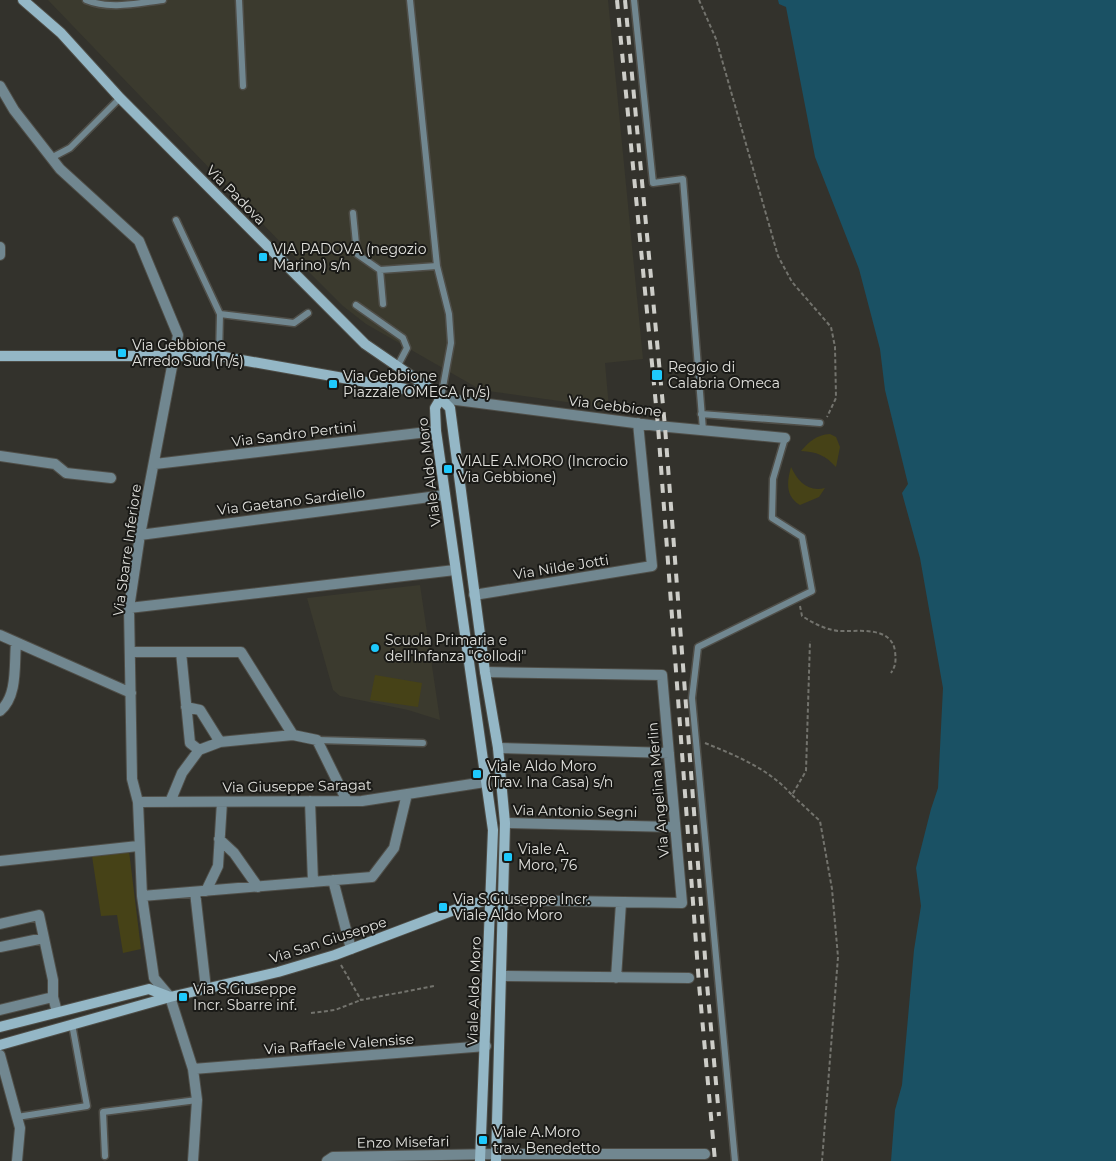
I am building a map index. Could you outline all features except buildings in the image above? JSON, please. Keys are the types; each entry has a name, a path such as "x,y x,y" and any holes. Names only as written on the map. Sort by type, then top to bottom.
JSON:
{"street":[{"name":"Via Padova","path":"23,0 61,33 120,98 365,344 441,398"},
{"name":"Via Sbarre Inferiore","path":"0,86 14,110 60,169 138,241 178,335 140,535 130,608 132,779 138,802 138,846 142,896 154,978 170,997 193,1069 197,1100 193,1161"},
{"path":"0,248 0,255"},
{"path":"0,356 219,356 411,390 432,390"},
{"name":"Via Gebbione","path":"441,398 638,424 786,438"},
{"name":"Viale Aldo Moro","path":"480,1157 486,1046 493,830 436,431 435,408 441,398 450,408 474,595 498,748 505,823 496,1157"},
{"name":"Via Nilde Jotti","path":"474,595 652,566 638,424"},
{"name":"Via Sandro Pertini","path":"154,464 436,431"},
{"path":"0,456 55,464 66,472 111,478"},
{"name":"Via Gaetano Sardiello","path":"140,535 445,496"},
{"path":"130,608 455,570"},
{"path":"0,635 131,693"},
{"path":"0,711 6,706 12,691 16,643"},
{"path":"130,652 241,652 292,735"},
{"path":"181,652 190,743 199,750"},
{"name":"Via Angelina Merlin","path":"485,672 662,675 682,903 621,903"},
{"path":"186,706 200,710 220,742"},
{"path":"170,802 182,773 199,750 220,742 292,735 318,740 347,801"},
{"path":"498,748 669,753"},
{"name":"Via Giuseppe Saragat","path":"138,802 347,801 485,782"},
{"path":"142,896 372,877 394,848 407,794"},
{"path":"310,801 313,882"},
{"path":"206,891 218,866 222,802"},
{"name":"Via Antonio Segni","path":"505,823 674,827"},
{"path":"219,840 234,853 258,887"},
{"path":"0,861 138,846"},
{"path":"333,880 351,949"},
{"path":"195,892 206,989"},
{"name":"Via San Giuseppe","path":"0,1044 170,997 278,972 335,955 462,907 491,899"},
{"path":"504,900 621,903 616,978"},
{"path":"0,924 39,915 53,980 53,997 57,1012"},
{"path":"0,948 44,938"},
{"path":"502,976 689,978"},
{"path":"0,1027 149,989 170,997"},
{"path":"0,1010 53,997"},
{"name":"Via Raffaele Valensise","path":"193,1069 486,1046"},
{"path":"0,1055 20,1128 17,1161"},
{"name":"Enzo Misefari","path":"327,1161 333,1157 706,1154"}],"lane":[{"path":"86,0 98,5 108,6 163,0"},
{"path":"239,0 243,86"},
{"path":"410,0 437,266 449,314 451,343 441,398"},
{"path":"634,0 653,183 684,179 703,430"},
{"path":"51,158 70,148 120,98"},
{"path":"353,213 357,254 380,270 437,266"},
{"path":"176,220 220,314 219,356"},
{"path":"380,270 383,304"},
{"path":"356,306 403,338 407,348 397,367"},
{"path":"220,314 294,323 308,314"},
{"path":"701,414 820,423"},
{"path":"735,1161 692,698 698,647 812,591 802,537 772,518 773,479 786,438"},
{"path":"318,740 422,743"},
{"path":"17,1117 87,1106 72,1024"},
{"path":"105,1156 103,1112 197,1100"}],"path":[{"path":"699,0 716,40 778,256 792,282 831,327 835,347 836,398 830,414 820,423"},
{"path":"798,598 802,616 818,626 838,630 875,632 886,637 894,646 896,664 891,673"},
{"path":"792,795 806,771 810,641"},
{"path":"696,740 739,757 779,779 792,795 820,821 832,889 838,957 822,1161"},
{"path":"335,955 361,1000"},
{"path":"311,1013 335,1010 361,1000 434,986"}],"shaded area":[{"path":"48,0 608,0 643,359 605,363 609,408 481,390 366,324 343,306 307,270"},
{"path":"830,434 836,437 840,447 836,467 820,455 801,451 814,439"},
{"path":"791,467 804,485 814,489 825,488 819,497 800,505 795,501 788,488"},
{"name":"Scuola Primaria e dell'Infanza \"Collodi\"","path":"420,585 440,720 408,710 340,696 333,690 307,598"},
{"path":"375,675 422,683 418,707 370,700"},
{"path":"129,851 141,949 123,953 117,915 101,916 92,856"}],"water":[{"path":"778,0 1116,0 1116,1161 891,1161 895,1110 902,1085 914,950 921,906 916,868 938,788 943,688 920,558 902,493 908,484 885,390 880,349 859,269 815,157 786,7 779,4"}],"railway":[{"path":"617,0 658,426 699,984 715,1161"},
{"path":"625,0 665,427 707,984 719,1116"}],"place":[{"name":"VIA PADOVA (negozio Marino) s/n","path":"263,257"},
{"name":"Via Gebbione Arredo Sud (n/s)","path":"122,353"},
{"name":"Reggio di Calabria Omeca","path":"657,375"},
{"name":"Via Gebbione Piazzale OMECA (n/s)","path":"333,384"},
{"name":"VIALE A.MORO (Incrocio Via Gebbione)","path":"448,469"},
{"name":"Scuola Primaria e dell'Infanza \"Collodi\"","path":"375,648"},
{"name":"Viale Aldo Moro (Trav. Ina Casa) s/n","path":"477,774"},
{"name":"Viale A. Moro, 76","path":"508,857"},
{"name":"Via S.Giuseppe Incr. Viale Aldo Moro","path":"443,907"},
{"name":"Via S.Giuseppe Incr. Sbarre inf.","path":"183,997"},
{"name":"Viale A.Moro trav. Benedetto","path":"483,1140"}]}
